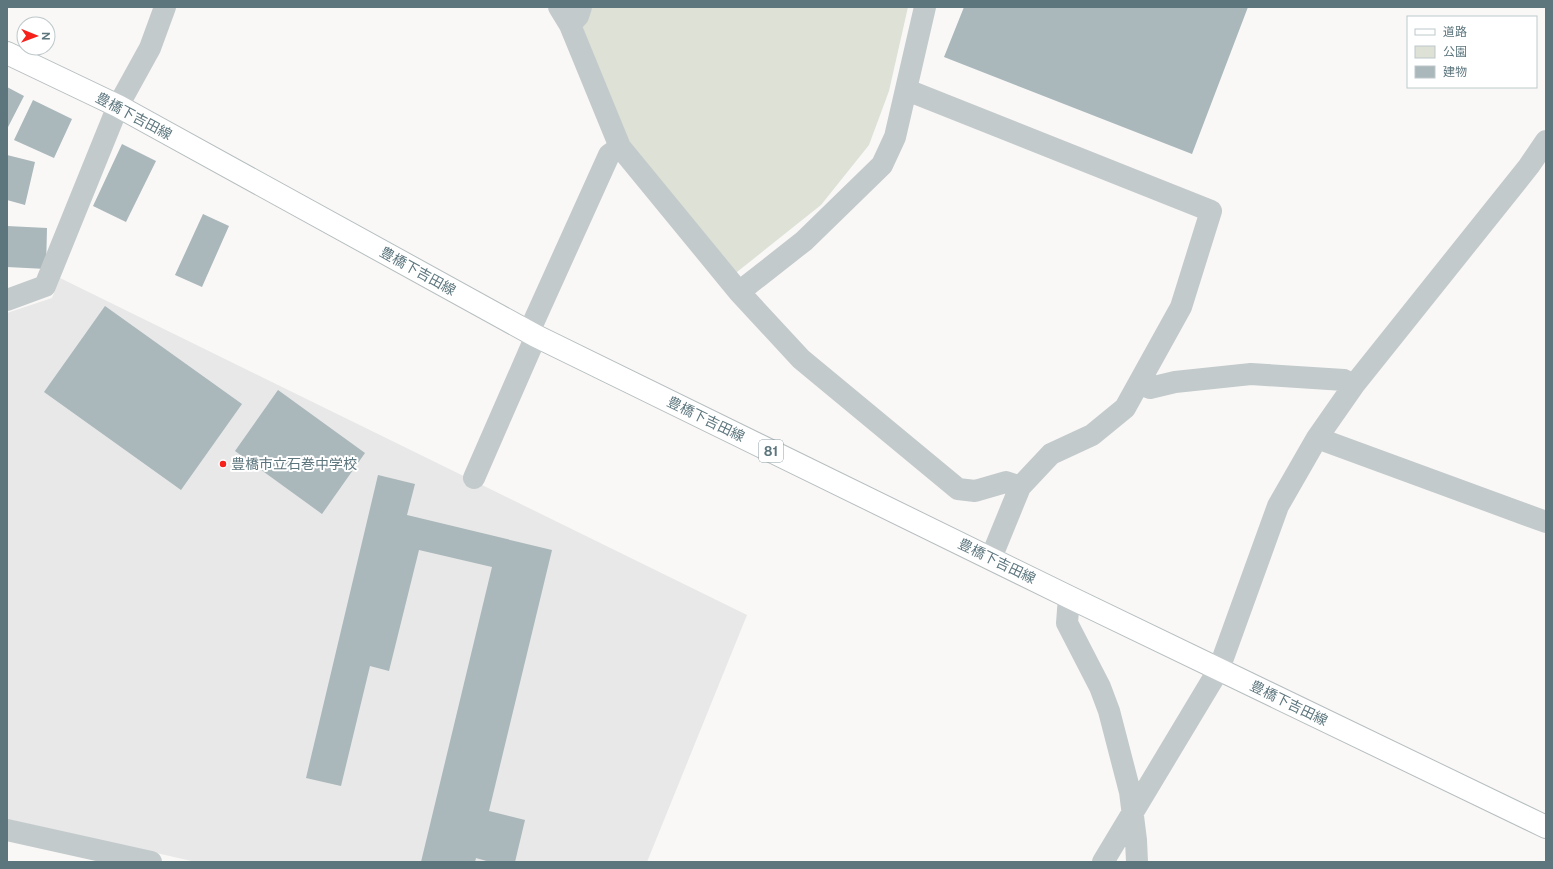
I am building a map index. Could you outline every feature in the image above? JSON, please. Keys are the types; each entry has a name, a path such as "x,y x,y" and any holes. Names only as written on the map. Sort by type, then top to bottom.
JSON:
{"main road":[{"name":"豊橋下吉田線","path":"7,53 118,106 532,334 1069,597 1546,827"}],"street":[{"path":"7,300 45,286 118,106 150,48 165,7"},
{"path":"739,292 804,240 882,165 895,137 925,7"},
{"path":"570,13 620,148 739,292 802,359 958,489 975,491 1006,482 1020,486"},
{"path":"907,90 1211,211 1181,307 1125,408 1092,436 1051,454 1020,486 991,558"},
{"path":"1103,862 1219,669 1278,506 1317,438 1354,385 1529,166 1546,141"},
{"path":"474,478 532,334 609,155 620,148"},
{"path":"1139,383 1150,388 1175,382 1251,374 1344,380 1354,385"},
{"path":"1317,438 1546,522"},
{"path":"1069,597 1067,623 1100,687 1109,711 1130,792 1134,812 1137,862"},
{"path":"7,830 151,862"}],"shaded area":[{"name":"豊橋市立石巻中学校","path":"60,278 747,615 647,862 196,862 7,819 7,313 52,298"}],"green space":[{"path":"588,7 908,7 889,91 869,145 821,205 732,276 622,137 580,30"}],"building":[{"path":"964,7 1248,7 1192,154 944,57"},
{"path":"7,87 24,96 7,129"},
{"path":"33,100 72,119 54,158 14,140"},
{"path":"122,144 156,161 126,222 93,206"},
{"path":"7,155 35,162 25,205 7,200"},
{"path":"203,214 229,226 202,287 175,275"},
{"path":"7,226 47,228 46,269 7,267"},
{"path":"105,306 242,404 181,490 44,392"},
{"path":"278,390 365,453 322,514 235,451"},
{"path":"378,475 415,484 407,515 552,550 489,811 525,820 515,862 490,862 476,858 475,862 421,862 492,567 419,550 389,671 370,666 341,786 306,778"}],"place":[{"name":"豊橋市立石巻中学校","path":"223,464"}]}
